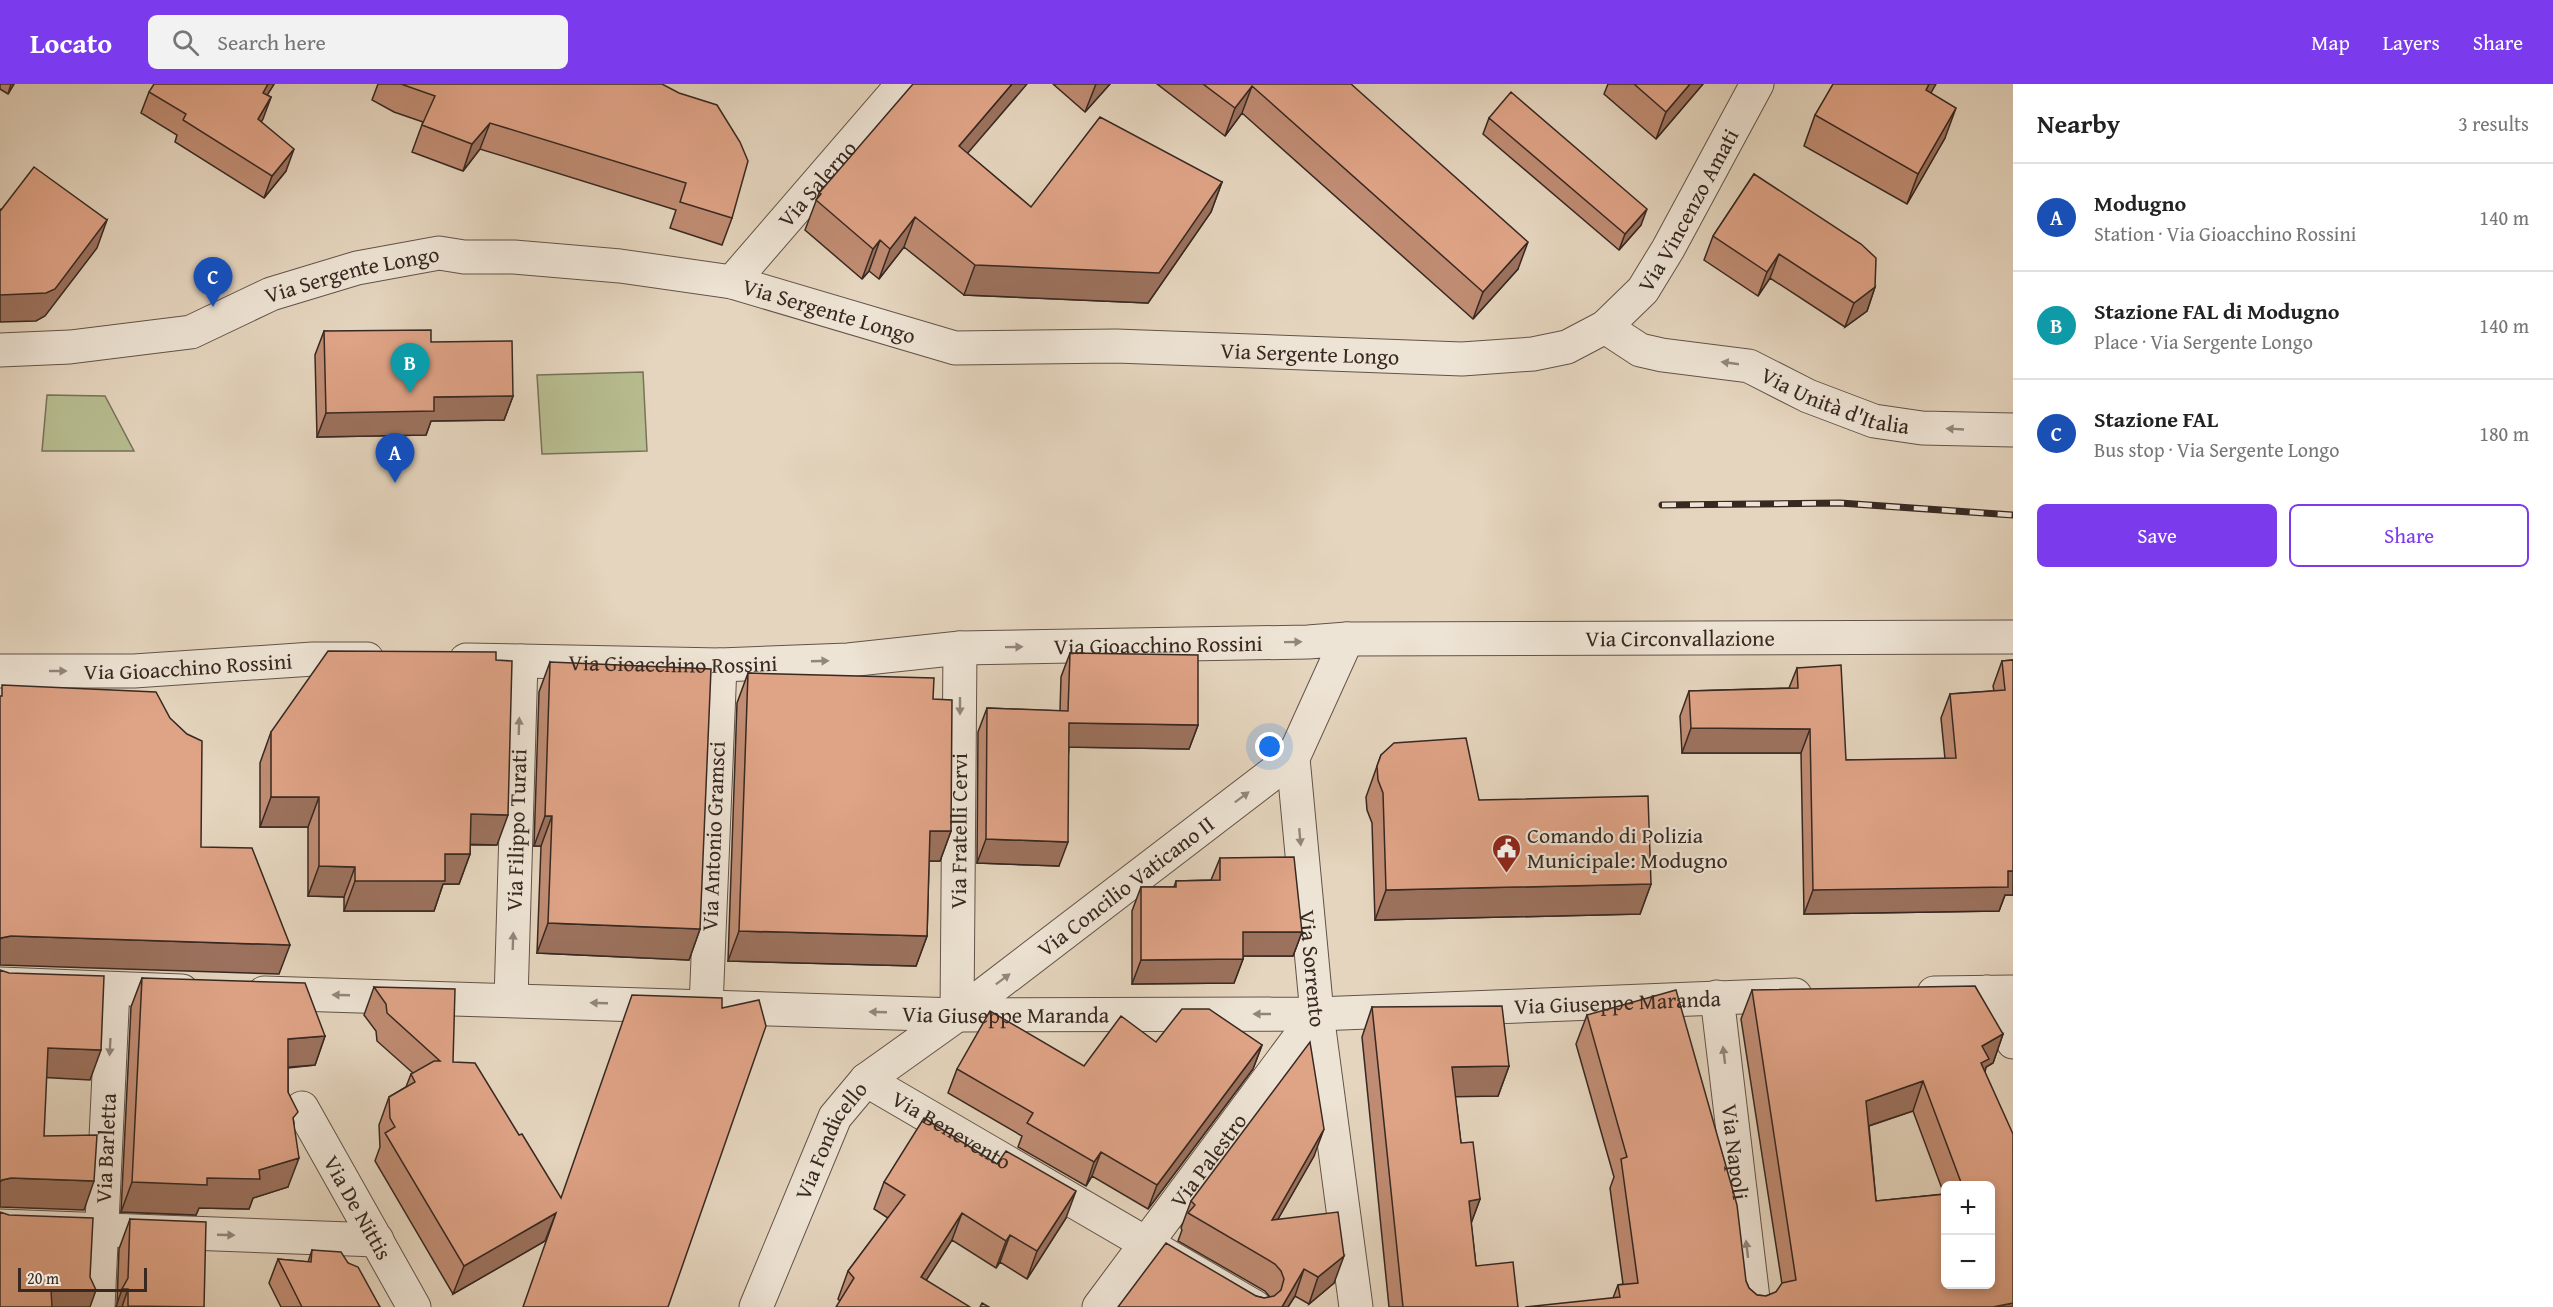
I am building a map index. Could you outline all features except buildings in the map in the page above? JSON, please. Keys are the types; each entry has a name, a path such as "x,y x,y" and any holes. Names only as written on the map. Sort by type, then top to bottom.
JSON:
{"street":[{"name":"Via Salerno","path":"732,282 903,84"},
{"name":"Via Vincenzo Amati","path":"1605,327 1643,290 1674,239 1756,84"},
{"name":"Via Sergente Longo","path":"0,350 70,347 191,332 271,294 357,268 439,253 464,257 514,257 620,266 732,282 955,348 1116,346 1462,359 1533,354 1567,346 1605,327"},
{"name":"Via Unità d'Italia","path":"1605,327 1640,350 1749,366 1808,396 1874,421 1922,428 2013,430"},
{"name":"Via Circonvallazione","path":"1347,639 2013,637"},
{"name":"Via Gioacchino Rossini","path":"440,660 720,665 848,660 960,648 1308,642 1347,639"},
{"name":"Via Sorrento","path":"1347,639 1293,758 1317,1014 1356,1307"},
{"name":"Via Fratelli Cervi","path":"957,1015 960,648"},
{"name":"Via Gioacchino Rossini","path":"0,671 134,671 313,659 394,660"},
{"name":"Via Filippo Turati","path":"511,1000 520,661"},
{"name":"Via Antonio Gramsci","path":"706,1007 720,665"},
{"name":"Via Concilio Vaticano II","path":"957,1015 1293,758"},
{"name":"Via Giuseppe Maranda","path":"0,984 957,1015 1317,1014 1717,997 1822,995"},
{"name":"Via Barletta","path":"98,1307 113,989"},
{"path":"1905,994 2000,992 2013,1042"},
{"name":"Via Napoli","path":"1717,997 1754,1307"},
{"name":"Via Palestro","path":"1099,1307 1317,1014"},
{"name":"Via Fondicello","path":"756,1307 835,1118 866,1080 957,1015"},
{"name":"Via Benevento","path":"866,1080 1255,1307"},
{"name":"Via De Nittis","path":"302,1108 414,1307"},
{"path":"0,1226 377,1240"}],"green space":[{"path":"643,372 647,451 542,454 537,375"},
{"path":"47,395 105,396 134,451 42,451"}],"railway":[{"path":"1662,505 1840,503 2013,515"}],"place":[{"name":"Stazione FAL","path":"213,307"},
{"name":"Stazione FAL di Modugno","path":"410,393"},
{"name":"Modugno","path":"395,483"},
{"name":"Comando di Polizia Municipale: Modugno","path":"1506,874"}]}
